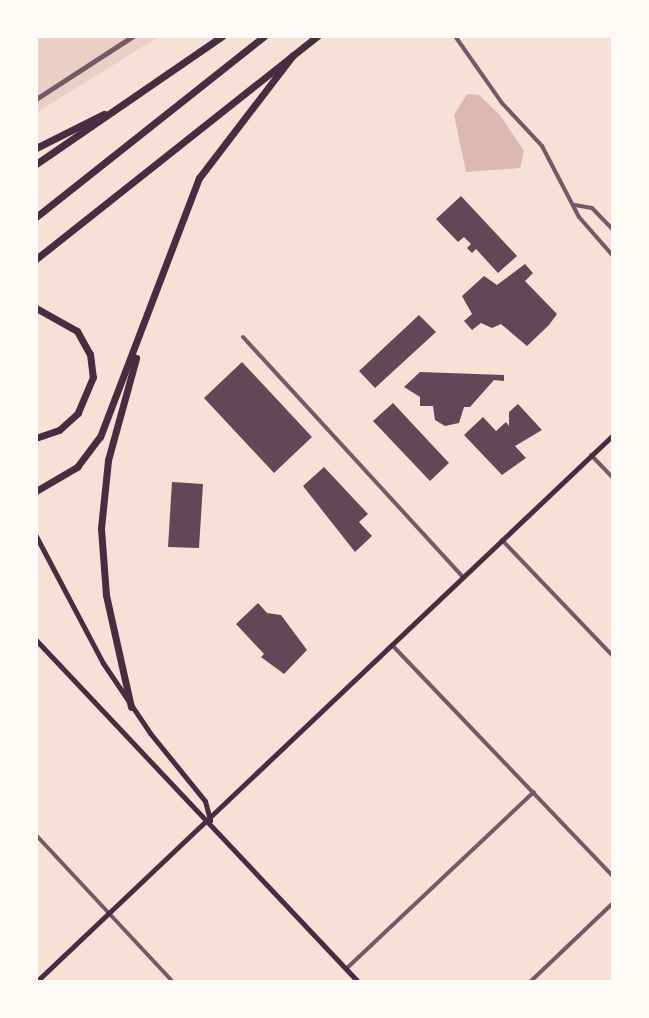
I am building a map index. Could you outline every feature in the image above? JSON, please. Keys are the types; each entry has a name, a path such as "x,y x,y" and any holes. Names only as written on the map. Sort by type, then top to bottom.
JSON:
{"highway":[{"path":"36,164 222,36"},
{"path":"36,217 264,36"},
{"path":"36,259 317,36"},
{"path":"36,491 77,467 100,437 199,178 293,55"},
{"path":"36,148 117,108"},
{"path":"131,707 106,595 101,528 108,460 151,306"},
{"path":"36,308 77,331 90,354 93,377 86,402 68,424 36,438"}],"main road":[{"path":"36,982 613,435"},
{"path":"36,536 131,707 205,801 210,820"},
{"path":"36,640 194,812 210,820 358,982"}],"street":[{"path":"36,99 133,36"},
{"path":"455,36 502,103 542,146 579,217 613,256"},
{"path":"575,205 592,208 613,230"},
{"path":"243,337 463,577"},
{"path":"591,455 613,478"},
{"path":"502,540 613,656"},
{"path":"392,645 613,876"},
{"path":"346,969 534,792"},
{"path":"36,835 173,982"},
{"path":"530,982 613,903"}],"shaded area":[{"path":"36,36 160,36 36,113"},
{"path":"467,94 479,95 500,115 524,151 520,168 466,172 454,115"}],"building":[{"path":"461,196 517,256 498,273 476,249 472,253 467,248 471,244 464,237 458,242 436,219"},
{"path":"525,264 533,273 525,281 557,314 549,325 527,346 501,324 492,328 481,323 472,330 464,321 472,314 462,296 484,276 497,285"},
{"path":"419,315 436,332 375,388 359,371"},
{"path":"242,362 312,437 274,473 204,398"},
{"path":"420,372 504,375 504,381 494,380 470,407 464,407 459,423 445,426 435,420 433,406 420,406 420,397 404,387"},
{"path":"393,403 449,463 430,481 373,421"},
{"path":"518,404 542,430 515,446 526,458 502,475 464,435 483,417 496,431 506,422 509,426 509,412"},
{"path":"324,467 368,514 359,522 372,536 355,552 303,486"},
{"path":"172,482 203,484 199,548 168,547"},
{"path":"258,603 267,613 281,615 307,650 284,674 261,657 264,654 236,624"}]}
